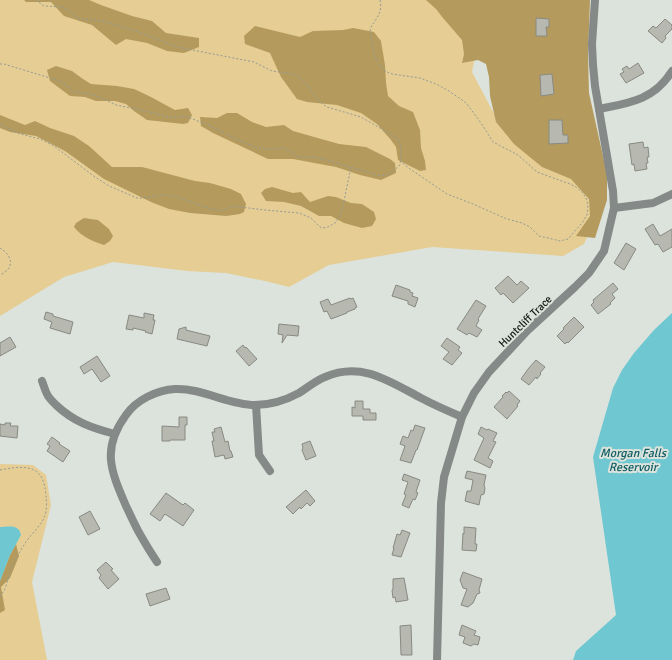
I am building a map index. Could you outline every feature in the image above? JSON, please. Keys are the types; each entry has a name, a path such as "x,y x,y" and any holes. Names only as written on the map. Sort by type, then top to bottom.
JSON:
{"street":[{"name":"Huntcliff Trace","path":"437,660 441,503 444,476 462,417 474,393 489,372 527,331 575,288 604,251 614,208 613,191 595,86 592,51 595,0"},
{"path":"599,109 628,103 642,98 654,91 666,81 672,71"},
{"path":"614,208 653,203 672,194"},
{"path":"157,562 140,535 115,481 110,458 111,447 120,422 128,411 147,397 164,391 184,389 232,402 256,405 273,403 298,393 322,378 332,374 344,371 355,371 370,373 382,377 434,405 462,417"},
{"path":"42,381 51,400 64,412 90,427 115,434"},
{"path":"256,405 259,455 270,471"}],"path":[{"path":"0,64 60,81 74,92 90,94 116,105 168,117 188,117 258,148 284,148 300,157 313,157 381,176 387,175 400,164 401,145 397,138 361,117 327,107 320,102 299,77 294,74 272,71 254,62 177,47 139,32 106,22 79,19 62,7 44,6 36,0"},
{"path":"380,0 381,10 370,29 374,54 384,71 392,74 420,78 436,84 462,100 467,104 493,142 518,155 537,172 570,184 583,193 587,200 587,215 568,239 560,241 540,236 530,227 522,223 507,219 447,194 400,161"},
{"path":"0,124 17,133 40,139 54,146 109,186 137,198 163,195 177,197 217,210 223,210 232,206 299,213 311,218 323,228 335,223 339,217 343,206 351,167"},
{"path":"0,248 9,256 11,263 8,269 0,275"},
{"path":"0,470 14,468 33,469 38,472 43,479 46,497 46,512 44,519 20,550 12,565 6,587 0,597"}],"shaded area":[{"path":"0,0 486,0 472,72 501,127 587,185 598,212 584,244 563,256 432,247 329,265 289,287 226,273 187,271 113,262 64,277 0,316"},
{"path":"24,0 89,0 132,16 152,21 166,33 199,38 199,47 184,53 167,51 147,43 126,39 116,45 92,25 64,16 51,2 26,2"},
{"path":"426,0 590,0 588,55 589,93 607,174 607,200 595,238 576,236 590,216 589,199 571,179 542,167 514,144 496,122 490,96 489,77 486,64 478,60 462,63 464,54 462,40 436,9"},
{"path":"255,26 300,37 313,31 343,30 353,28 374,32 381,41 388,96 399,106 413,112 420,130 421,148 426,170 420,171 398,160 396,147 391,140 377,124 361,113 337,105 307,102 297,99 281,77 270,53 245,44 244,36"},
{"path":"56,66 72,71 91,84 134,89 175,110 188,108 192,115 188,123 183,124 147,120 126,104 115,101 96,101 85,97 70,96 50,81 47,70"},
{"path":"227,113 237,113 252,122 266,127 284,125 293,131 339,144 366,147 395,163 396,173 381,180 336,167 293,159 268,159 201,126 200,117 217,118"},
{"path":"0,115 25,125 35,121 74,136 89,146 112,167 142,167 231,189 241,194 246,204 244,212 226,216 190,213 169,209 151,202 104,179 65,151 36,136 10,132 0,128"},
{"path":"272,187 293,193 301,192 310,202 328,196 336,197 351,203 362,204 374,212 376,219 372,226 362,228 344,223 331,216 319,216 301,206 284,202 266,201 261,193 265,189"},
{"path":"84,218 98,220 109,229 113,236 110,241 104,245 91,240 80,233 74,227 76,223"},
{"path":"0,464 33,465 46,475 51,505 32,582 47,660 0,660"},
{"path":"16,544 19,556 10,578 1,587 5,610 0,613 0,581"}],"water":[{"name":"Morgan Falls Reservoir","path":"672,313 672,660 573,660 576,651 616,615 593,457 613,388 622,370 634,353 654,330"},
{"path":"0,527 16,528 19,530 21,535 10,555 0,581"}],"building":[{"path":"536,18 549,19 549,27 546,27 547,36 536,36"},
{"path":"665,19 672,25 672,29 665,36 666,38 662,43 648,31 653,26 656,28"},
{"path":"638,63 644,73 626,83 620,74 624,72 622,69 627,66 629,69"},
{"path":"552,74 554,94 541,96 540,75"},
{"path":"549,120 562,120 563,135 568,135 568,143 549,144"},
{"path":"643,142 644,148 648,147 649,157 647,157 648,163 646,163 647,169 635,171 634,164 632,165 629,144"},
{"path":"653,224 660,236 672,229 672,247 663,252 658,244 655,245 645,229"},
{"path":"626,243 636,249 624,270 614,263"},
{"path":"508,276 517,285 521,281 529,288 513,303 503,293 501,295 495,288"},
{"path":"613,283 618,289 612,294 615,298 610,303 611,304 598,314 591,305 594,302 593,300"},
{"path":"396,285 410,290 410,292 413,293 412,296 418,298 415,307 408,304 408,301 392,296"},
{"path":"353,298 357,307 347,313 331,319 327,311 324,312 320,302 328,299 331,305"},
{"path":"476,300 486,306 478,319 479,320 476,326 482,330 477,337 469,333 467,335 457,329"},
{"path":"46,312 53,314 53,316 73,322 70,334 50,328 52,322 44,319"},
{"path":"144,313 154,315 153,320 155,320 152,334 133,328 133,330 126,329 129,315 144,318"},
{"path":"574,317 584,327 568,343 567,342 565,344 557,336"},
{"path":"279,324 299,326 298,336 287,335 282,343 283,335 278,334"},
{"path":"186,327 186,330 210,336 207,346 177,339 179,329"},
{"path":"10,337 16,347 0,356 0,343"},
{"path":"447,338 460,347 458,350 462,353 452,365 443,359 449,352 441,346"},
{"path":"243,345 257,359 249,366 236,351"},
{"path":"97,356 110,376 101,382 92,369 84,374 80,367"},
{"path":"536,360 545,367 537,379 536,377 529,385 521,379"},
{"path":"509,391 520,401 517,405 518,406 507,419 494,407 503,397 502,396"},
{"path":"355,401 363,401 363,409 370,409 370,413 376,413 376,420 363,420 363,416 352,416 352,407 355,408"},
{"path":"179,417 187,417 187,425 185,425 185,440 162,441 162,426 179,427"},
{"path":"5,423 11,423 10,426 18,426 17,438 0,436 0,424 5,425"},
{"path":"415,425 425,428 411,463 400,460 405,446 400,444 403,436 408,438"},
{"path":"221,427 225,442 228,441 233,457 225,459 224,455 215,457 212,432 215,432 214,429"},
{"path":"481,427 497,433 493,441 496,442 488,458 493,461 490,468 474,460 484,438 478,434"},
{"path":"52,437 60,443 59,444 70,451 63,462 47,451 50,446 47,444"},
{"path":"310,441 316,456 306,460 302,450 302,444"},
{"path":"467,471 486,475 484,494 481,495 479,505 465,501 467,491 471,491 473,480 465,478"},
{"path":"404,474 420,480 416,492 418,493 415,500 413,499 409,508 402,505 406,495 404,494 408,482 402,480"},
{"path":"306,490 315,501 310,506 307,503 301,509 300,507 293,514 286,507"},
{"path":"166,493 183,505 185,503 194,510 183,526 165,514 160,521 150,514"},
{"path":"90,511 100,529 88,535 79,517"},
{"path":"464,527 476,528 476,551 462,550"},
{"path":"402,530 410,533 401,557 392,555 397,534 400,535"},
{"path":"106,562 113,569 111,570 119,579 108,589 99,578 101,575 97,570"},
{"path":"463,572 482,579 479,590 480,593 477,594 473,603 468,607 461,605 467,589 463,588 460,580"},
{"path":"404,578 408,600 396,602 395,597 393,598 393,579"},
{"path":"166,588 170,599 150,606 146,594"},
{"path":"411,625 412,655 401,655 400,626"},
{"path":"462,625 476,631 474,635 480,637 478,645 474,644 471,646 463,643 465,637 459,635"}]}
